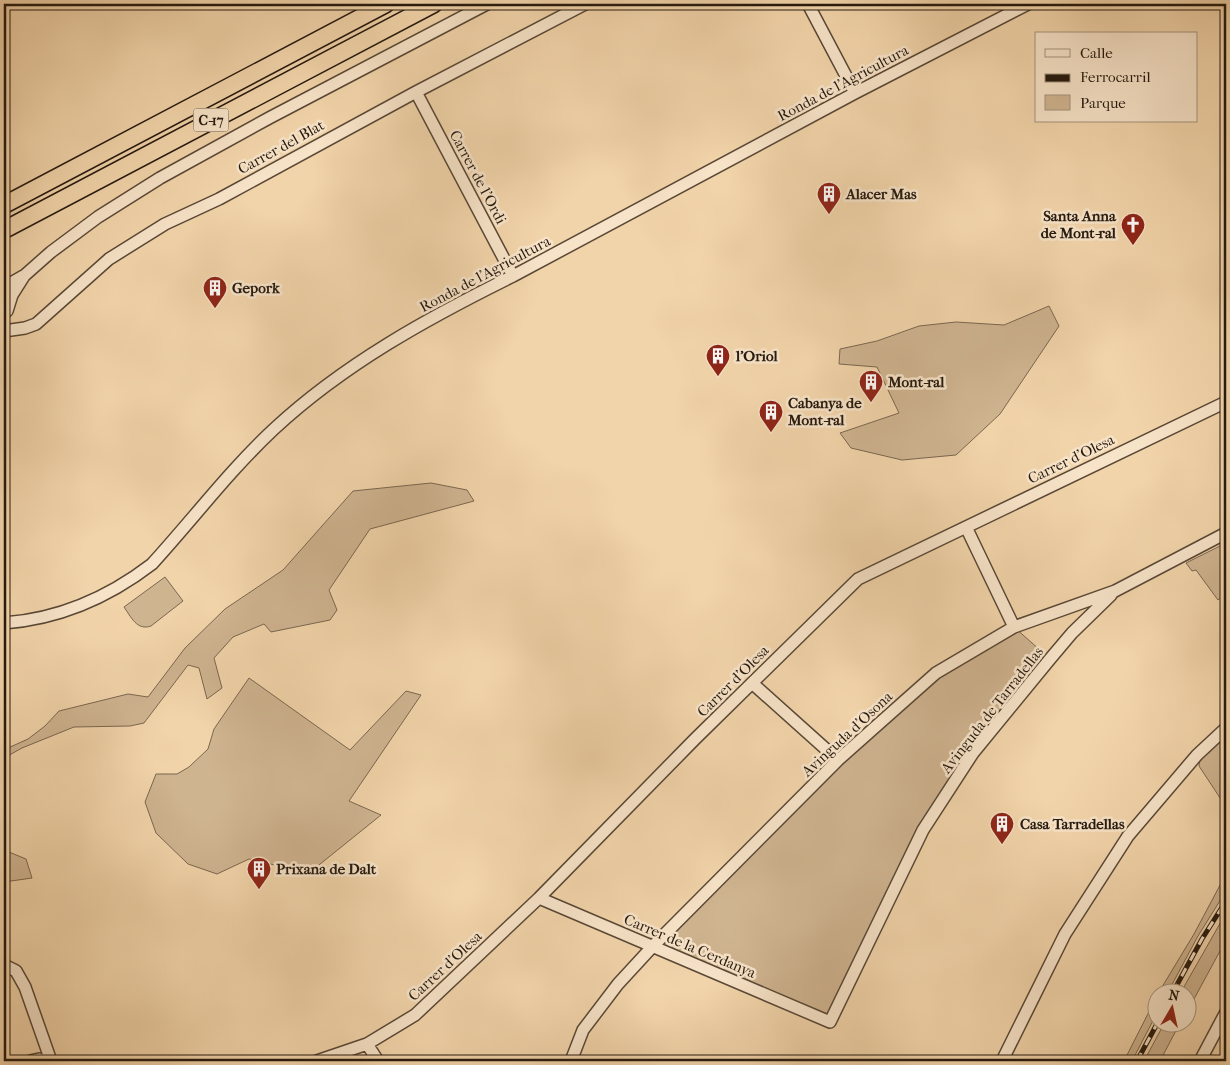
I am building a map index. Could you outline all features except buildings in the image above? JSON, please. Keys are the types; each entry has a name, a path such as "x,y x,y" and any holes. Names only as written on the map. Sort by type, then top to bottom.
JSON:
{"highway":[{"name":"C-17","path":"4,205 386,4"},
{"name":"C-17","path":"4,230 434,4"}],"street":[{"path":"4,287 25,275 51,252 98,216 160,178 487,4"},
{"name":"Carrer del Blat","path":"4,330 25,328 36,324 109,259 165,224 219,199 416,92 585,4"},
{"path":"808,4 855,93"},
{"name":"Ronda de l'Agricultura","path":"4,623 21,621 84,605 108,594 138,575 152,564 238,465 274,429 309,398 382,347 855,93 1028,4"},
{"name":"Carrer de l'Ordi","path":"416,92 513,276"},
{"path":"4,330 7,318 5,307 25,275"},
{"name":"Carrer d'Olesa","path":"317,1061 367,1044 415,1015 539,898 858,579 1226,402"},
{"path":"966,527 1014,628"},
{"name":"Avinguda d'Osona","path":"571,1061 583,1030 618,984 653,946 838,760 936,673 1014,628 1115,591 1226,534"},
{"name":"Avinguda de Tarradellas","path":"830,1022 923,830 973,753 1067,640 1115,591"},
{"path":"752,683 838,760"},
{"path":"1002,1061 1065,934 1128,836 1196,754 1226,728"},
{"name":"Carrer de la Cerdanya","path":"539,898 830,1022"},
{"path":"4,966 16,971 25,987 51,1061"},
{"path":"1200,1061 1226,1012"},
{"path":"367,1044 378,1061"},
{"path":"30,1061 38,1059 45,1061"}],"green space":[{"path":"1049,306 1059,326 1000,414 956,455 902,460 851,448 840,433 899,413 877,367 839,364 840,349 877,341 919,326 956,322 1004,325"},
{"path":"431,483 467,490 474,501 370,529 329,590 337,610 330,620 271,632 264,624 233,637 214,658 222,688 207,699 199,668 188,665 144,723 130,726 74,727 22,748 4,758 8,748 28,739 45,726 59,711 128,694 148,697 185,648 225,609 283,570 353,491"},
{"path":"1226,543 1226,594 1218,600 1196,570 1192,571 1186,563"},
{"path":"165,577 183,601 151,626 142,627 138,625 124,607"},
{"path":"1014,627 1050,659 923,830 830,1022 652,948 838,760 936,673"},
{"path":"249,678 350,750 406,691 421,695 349,801 381,815 309,873 249,859 217,874 188,864 156,833 145,802 156,774 177,774 189,767 208,749 214,729"},
{"path":"1226,736 1226,807 1199,766 1200,758"},
{"path":"4,850 26,859 32,878 4,882"},
{"path":"1226,874 1226,891 1198,936 1173,982 1165,982 1194,934"},
{"path":"1226,913 1226,940 1198,992 1198,982 1187,982"},
{"path":"1148,1014 1148,1030 1132,1061 1124,1061"},
{"path":"1160,1032 1175,1032 1160,1061 1144,1061"}],"railway":[{"path":"1178,982 1226,901"},
{"path":"1137,1061 1153,1032"}],"place":[{"name":"Alacer Mas","path":"829,215"},
{"name":"Santa Anna de Mont-ral","path":"1133,246"},
{"name":"Gepork","path":"215,309"},
{"name":"l'Oriol","path":"718,377"},
{"name":"Mont-ral","path":"871,403"},
{"name":"Cabanya de Mont-ral","path":"771,433"},
{"name":"Casa Tarradellas","path":"1002,845"},
{"name":"Prixana de Dalt","path":"259,890"}]}
